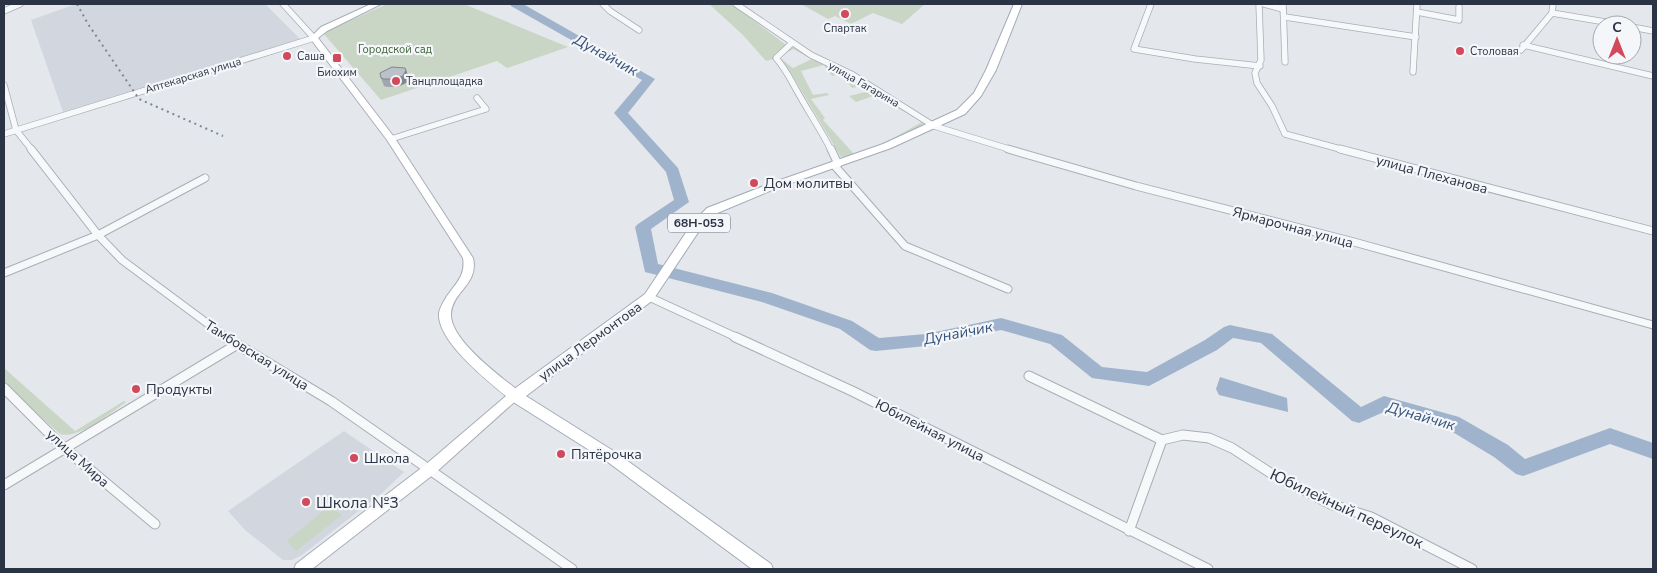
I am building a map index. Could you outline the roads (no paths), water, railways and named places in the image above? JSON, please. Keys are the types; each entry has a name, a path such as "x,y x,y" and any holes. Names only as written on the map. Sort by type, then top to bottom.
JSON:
{"main road":[{"name":"улица Лермонтова","path":"515,396 649,297 697,225 711,211 934,126 960,112 978,94 991,70 1018,4"},
{"path":"515,396 610,456 765,569"}],"street":[{"path":"4,11 13,5 20,4"},
{"path":"283,4 314,38 390,139 470,262 465,280 446,310 444,318 447,326 465,350 515,396 429,470 301,569"},
{"name":"Аптекарская улица","path":"4,134 314,38 324,28 377,4"},
{"path":"603,4 610,11 639,30"},
{"name":"улица Гагарина","path":"736,4 792,43 853,75 934,126"},
{"path":"1151,4 1134,49 1195,59 1260,66"},
{"name":"улица Плеханова","path":"1259,4 1260,66 1255,73 1257,83 1272,106 1285,134 1653,232"},
{"path":"1264,4 1283,6 1285,62"},
{"path":"1413,72 1418,4"},
{"path":"1553,4 1552,13 1522,48 1653,76"},
{"path":"1417,12 1459,20 1459,7"},
{"path":"1552,13 1592,20"},
{"path":"1284,17 1416,36"},
{"path":"792,43 776,58 790,73 797,91 822,131 836,164 905,246 1008,289"},
{"name":"Тамбовская улица","path":"4,85 16,130 98,235 122,260 236,345 330,401 572,569"},
{"path":"390,139 486,109 477,98"},
{"name":"Ярмарочная улица","path":"934,126 982,142 1136,186 1354,242 1653,325"},
{"path":"4,273 98,235 205,178"},
{"name":"Юбилейная улица","path":"649,297 852,391 1208,569"},
{"path":"4,485 236,345"},
{"path":"1029,376 1162,440 1129,531"},
{"name":"улица Мира","path":"4,388 64,448 155,524"},
{"name":"Юбилейный переулок","path":"1162,440 1183,435 1209,438 1232,448 1269,472 1330,504 1371,517 1472,569"}],"water":[{"path":"1220,377 1287,398 1288,412 1219,395 1216,389"}],"waterway":[{"name":"Дунайчик","path":"515,4 649,79 621,113 673,171 682,202 643,227 651,268 766,297 846,325 876,345 926,340 1001,324 1056,339 1098,373 1149,379 1211,345 1230,331 1266,338 1359,416 1384,403 1452,422 1501,451 1523,468 1610,436 1653,451"}],"railway":[{"path":"77,4 88,24 139,99 223,136"}],"place":[{"name":"Спартак","path":"845,14"},
{"name":"Столовая","path":"1460,51"},
{"name":"Саша","path":"287,56"},
{"name":"Биохим","path":"337,58"},
{"name":"Танцплощадка","path":"396,81"},
{"name":"Дом молитвы","path":"754,183"},
{"name":"Продукты","path":"136,389"},
{"name":"Пятёрочка","path":"561,454"},
{"name":"Школа","path":"354,458"},
{"name":"Школа №3","path":"306,502"}],"park label":[{"name":"Городской сад","path":"395,49"}]}
